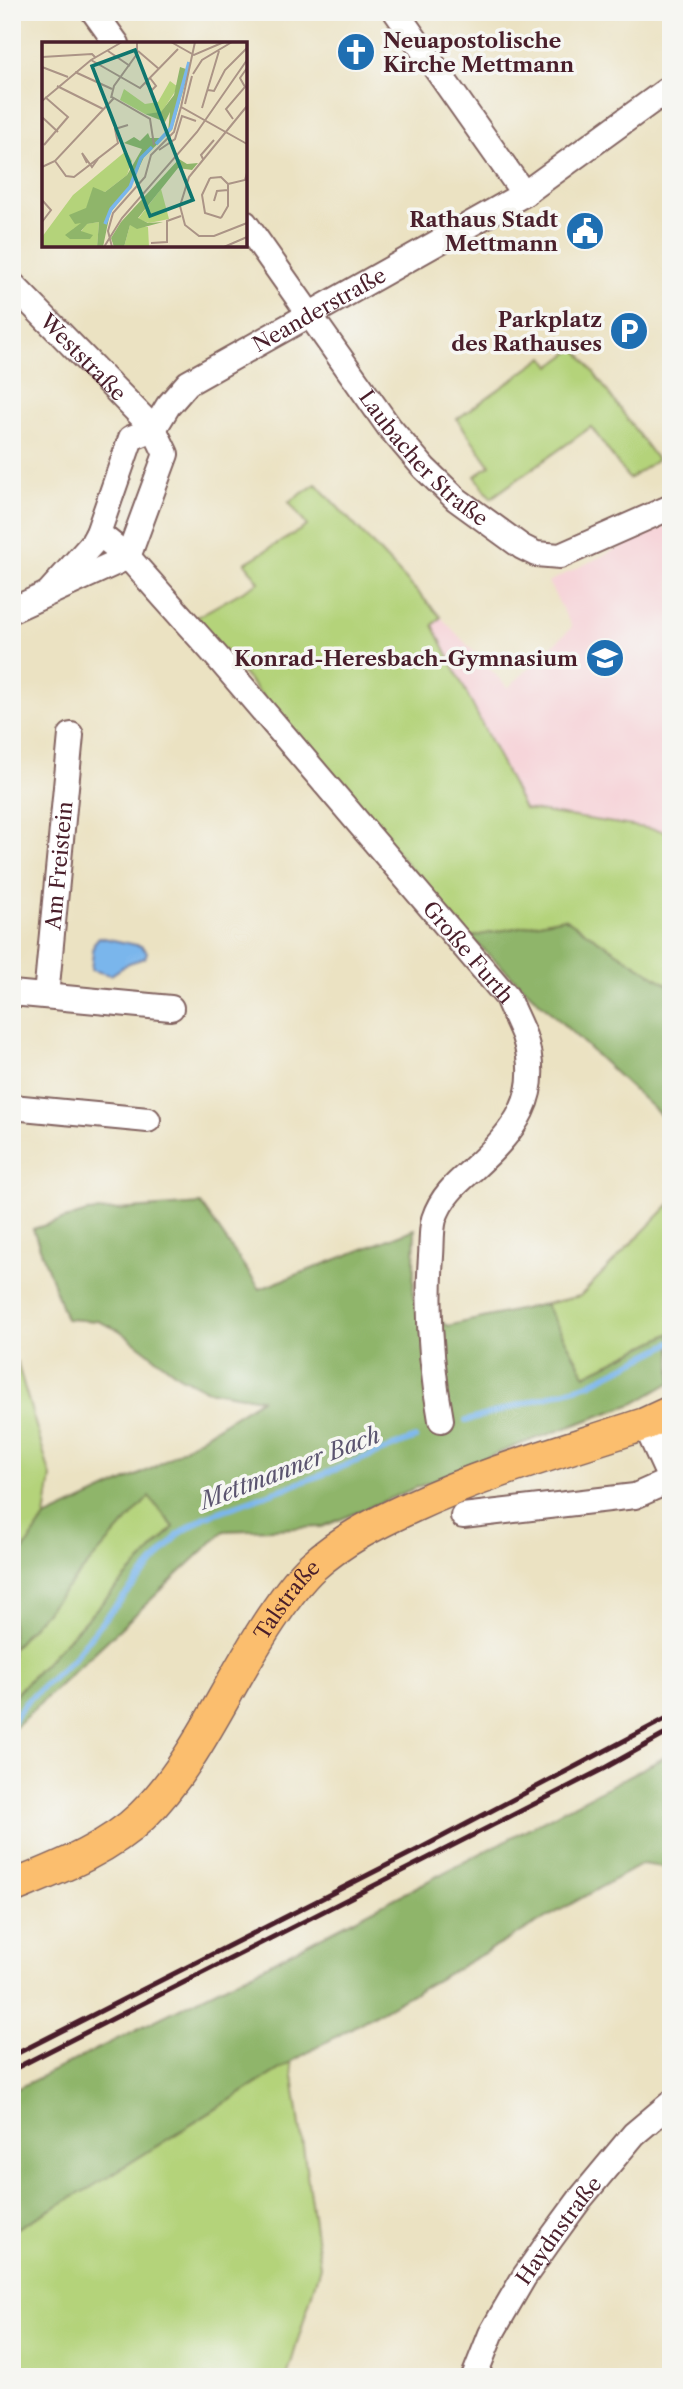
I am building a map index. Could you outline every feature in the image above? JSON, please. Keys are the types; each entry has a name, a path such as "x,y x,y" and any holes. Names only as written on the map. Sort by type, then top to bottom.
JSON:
{"main road":[{"name":"Talstraße","path":"12,1887 83,1855 111,1839 141,1816 174,1776 202,1735 260,1634 309,1570 338,1545 364,1529 455,1487 658,1418"}],"street":[{"path":"94,12 116,42"},
{"path":"396,12 524,194"},
{"name":"Neanderstraße","path":"49,592 92,544 98,533 131,438 154,429 168,406 188,383 524,194 671,87"},
{"name":"Laubacher Straße","path":"247,226 389,427 424,468 456,499 522,548 536,554 560,556 671,507"},
{"name":"Weststraße","path":"12,284 154,429"},
{"path":"12,610 128,557 166,454 154,429"},
{"name":"Große Furth","path":"98,533 128,557 238,681 507,997 524,1037 529,1071 527,1094 520,1116 494,1150 449,1191 433,1222 429,1279 431,1344 441,1420"},
{"name":"Am Freistein","path":"46,996 71,735"},
{"path":"12,993 171,1008"},
{"path":"12,1107 148,1120"},
{"name":"Talstraße","path":"463,1516 635,1496 671,1480 658,1418"},
{"name":"Haydnstraße","path":"474,2377 497,2324 524,2277 550,2240 634,2134 671,2103"}],"shaded area":[{"name":"Konrad-Heresbach-Gymnasium","path":"671,523 671,832 524,809 433,624 441,617 508,688 572,627 548,582"}],"green space":[{"path":"576,348 657,460 629,479 591,427 491,498 475,476 490,465 457,419 544,357 551,366"},
{"path":"316,484 441,617 433,625 524,809 671,832 671,987 564,918 470,937 195,618 259,582 245,563 307,526 289,502"},
{"path":"564,918 671,987 671,1125 470,937"},
{"path":"671,1203 671,1333 585,1375 545,1304 580,1296"},
{"path":"201,1204 260,1289 415,1229 413,1298 447,1326 545,1304 585,1375 671,1333 671,1382 635,1403 513,1447 322,1527 224,1531 12,1730 12,1698 174,1527 149,1497 12,1649 12,1568 45,1518 153,1468 261,1399 206,1390 179,1376 119,1330 98,1321 66,1319 33,1229 87,1212"},
{"path":"17,1362 51,1477 45,1518 12,1568 12,1363"},
{"path":"149,1496 174,1527 12,1698 12,1649"},
{"path":"671,1754 671,1868 642,1864 291,2062 93,2186 12,2231 12,2091 261,1968"},
{"path":"291,2062 320,2266 287,2377 12,2377 12,2231 93,2186"}],"water":[{"path":"99,937 141,946 147,952 145,958 129,963 111,975 91,970 94,943"}],"waterway":[{"name":"Mettmanner Bach","path":"466,1421 589,1384 671,1343"},
{"name":"Mettmanner Bach","path":"12,1722 25,1703 71,1661 179,1534 205,1517 415,1438"}],"railway":[{"path":"12,2056 417,1850 671,1716"},
{"path":"12,2070 601,1770 671,1731"}],"place":[{"name":"Neuapostolische Kirche Mettmann","path":"356,52"},
{"name":"Rathaus Stadt Mettmann","path":"585,231"},
{"name":"Parkplatz des Rathauses","path":"629,331"},
{"name":"Konrad-Heresbach-Gymnasium","path":"605,658"}]}
